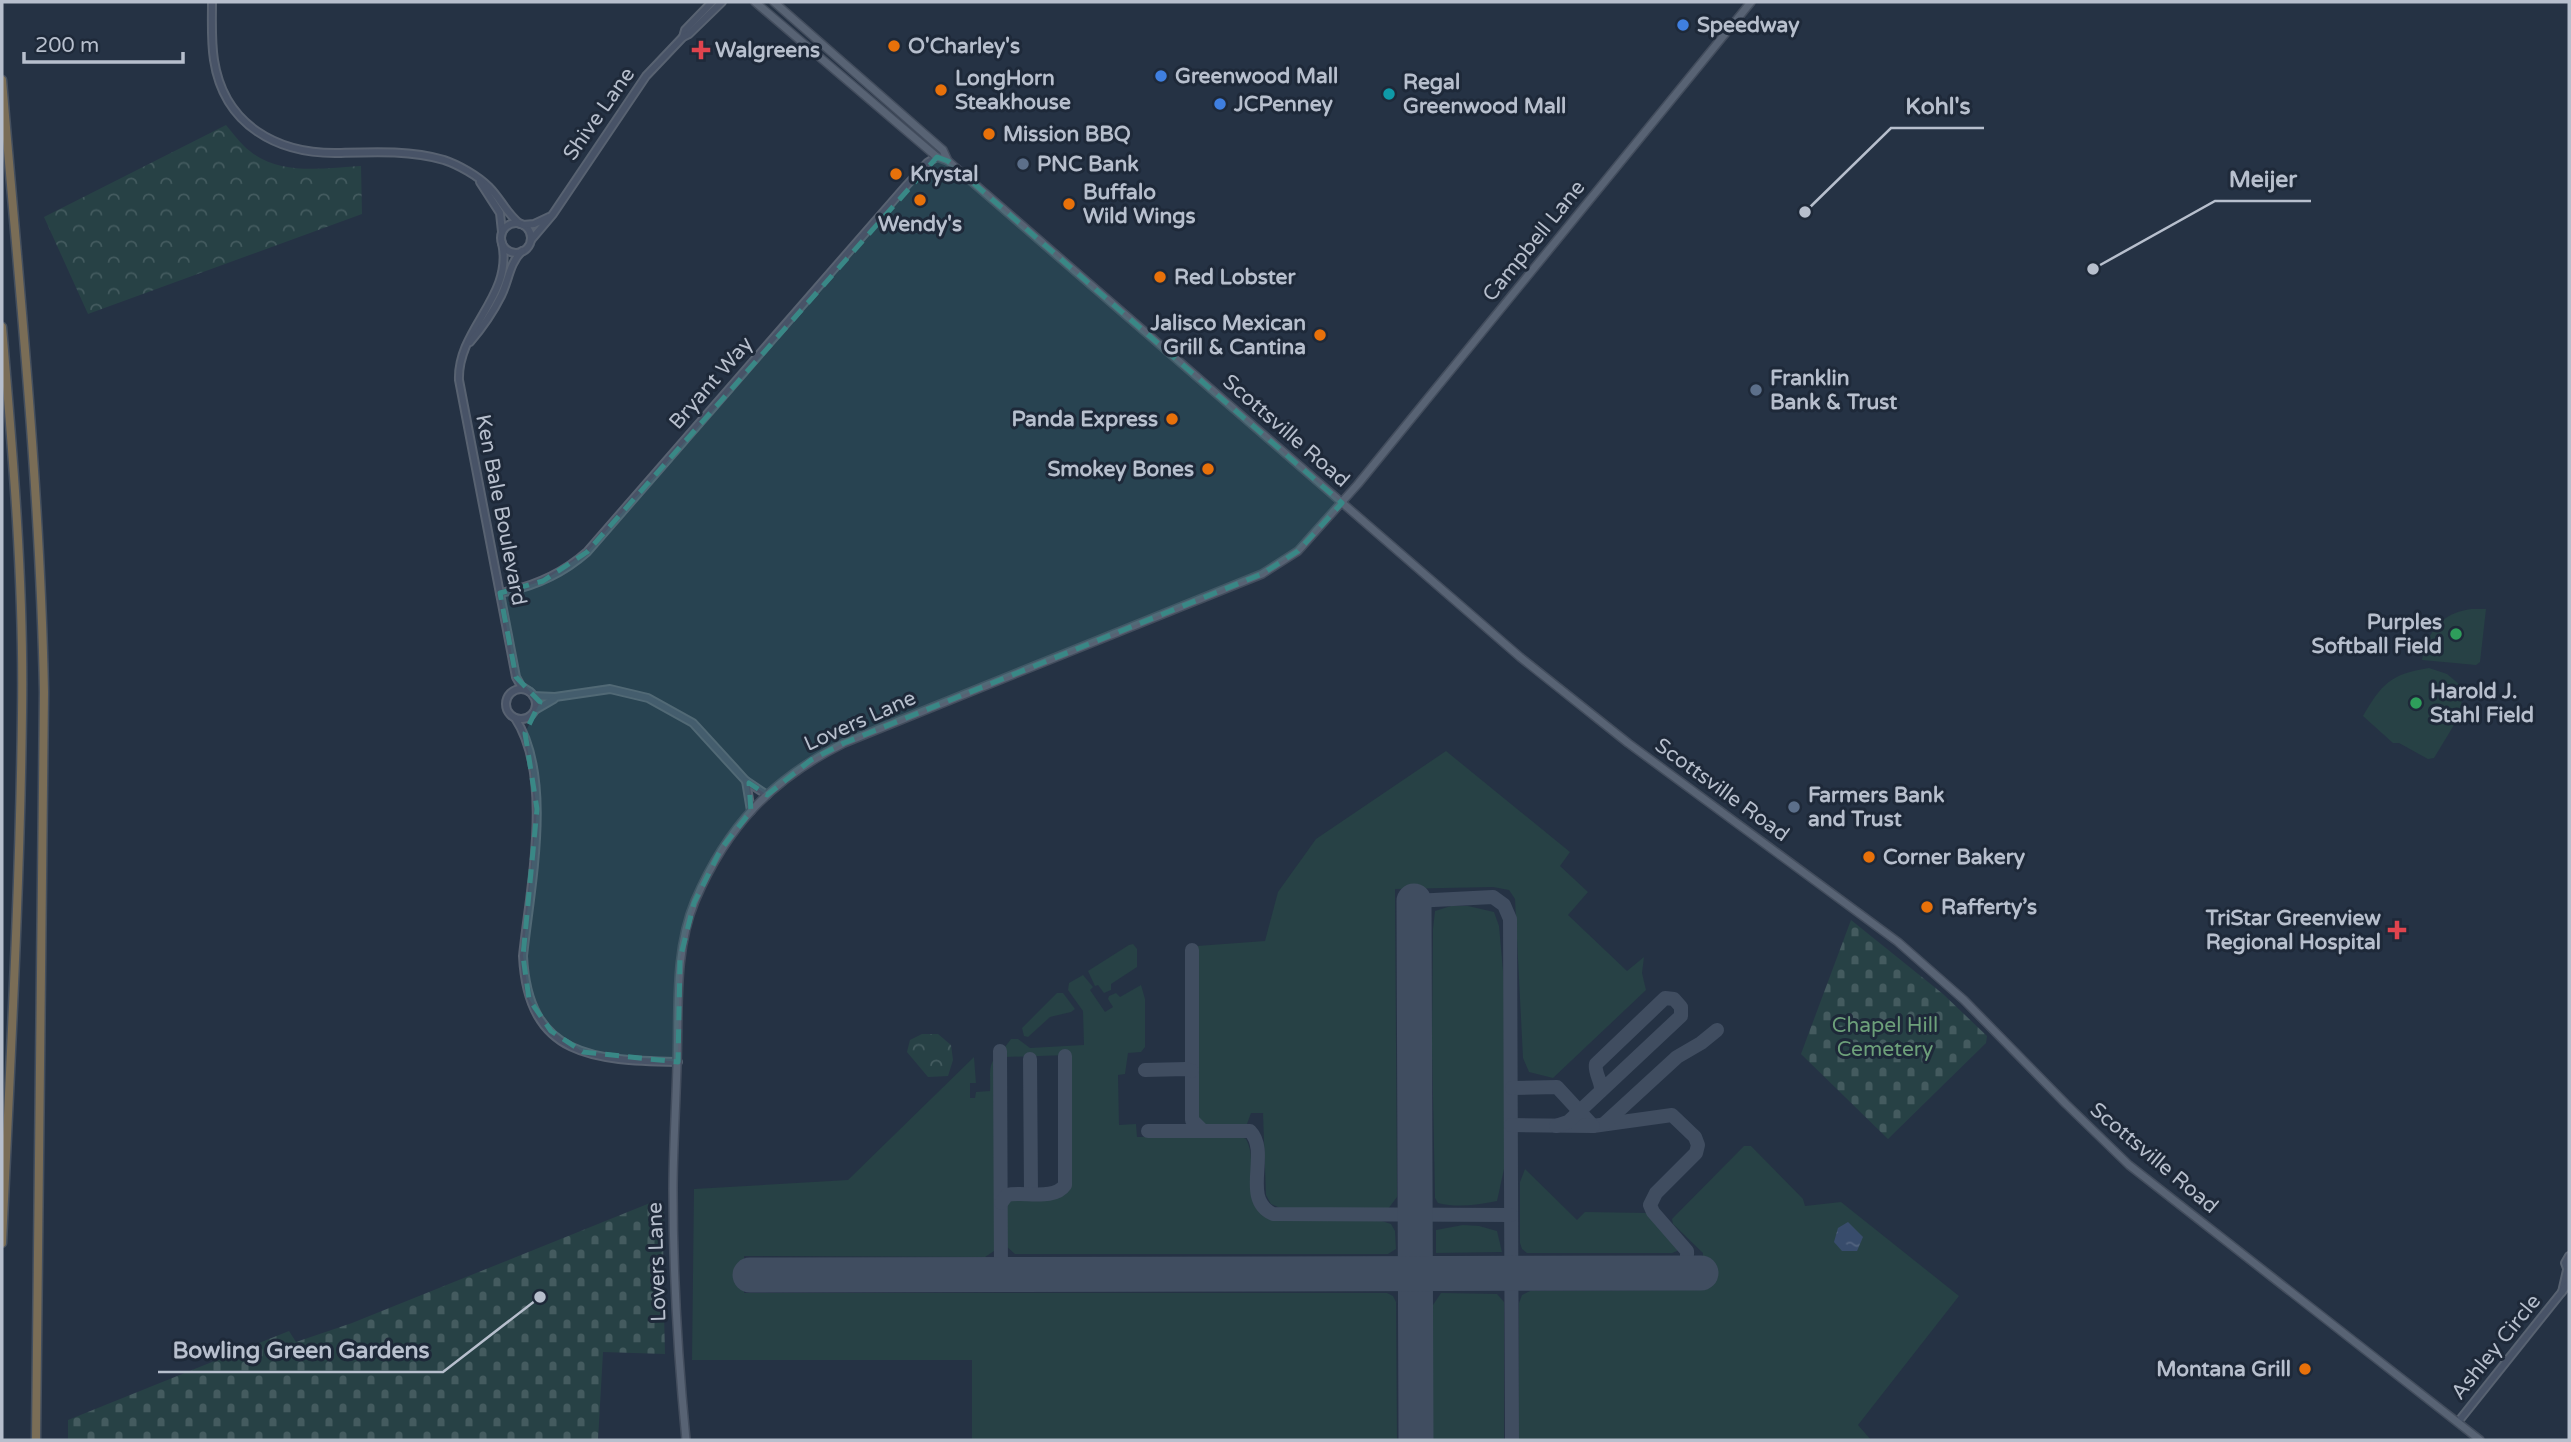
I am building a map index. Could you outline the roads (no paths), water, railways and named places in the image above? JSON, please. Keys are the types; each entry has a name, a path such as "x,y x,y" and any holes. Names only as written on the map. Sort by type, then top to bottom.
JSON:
{"highway":[{"path":"2,80 36,485 42,588 44,692 36,1440"},
{"path":"2,327 20,585 22,712 2,1243"}],"main road":[{"name":"Ken Bale Boulevard","path":"212,2 214,63 225,95 239,116 263,137 306,152 386,152 442,159 457,165 490,187 506,212 521,225"},
{"name":"Shive Lane","path":"683,37 685,30 712,2"},
{"name":"Shive Lane","path":"531,240 638,87 683,37 722,2"},
{"path":"755,2 934,155 948,160"},
{"name":"Scottsville Road","path":"774,2 940,148 948,160 1574,701 1898,942 1964,1000 2129,1165 2480,1440"},
{"name":"Campbell Lane","path":"1342,503 1751,2"},
{"name":"Bryant Way","path":"500,593 543,581 565,570 587,552 940,148"},
{"name":"Ken Bale Boulevard","path":"480,180 502,218 505,257 502,277 465,349 460,363 459,380 516,677 506,706 525,733 537,810 523,956 524,978 529,999 551,1031 566,1044 583,1052 611,1059 678,1062"},
{"path":"521,225 530,233 531,240 522,251 510,252 502,239 506,227 521,225 534,224 550,216"},
{"name":"Ken Bale Boulevard","path":"465,349 494,307 505,287 511,266 522,251"},
{"name":"Lovers Lane","path":"686,1440 675,1306 673,1190 680,959 694,903 722,848 767,795 811,760 845,743 1262,574 1298,551 1342,503"},
{"path":"516,677 521,686 531,694 534,712 527,723 525,733"},
{"path":"511,693 520,689 531,694 566,695 603,689 639,694 667,707 703,732 746,781 767,795"},
{"path":"514,718 524,719 548,702 566,695"},
{"path":"746,781 751,811"},
{"name":"Ashley Circle","path":"2561,1293 2568,1271 2565,1263 2569,1256"},
{"name":"Ashley Circle","path":"2458,1422 2569,1283"}],"water":[{"path":"1848,1222 1863,1237 1857,1251 1842,1251 1834,1242 1838,1228"}],"place":[{"name":"Speedway","path":"1683,25"},
{"name":"O'Charley's","path":"894,46"},
{"name":"Walgreens","path":"701,50"},
{"name":"Greenwood Mall","path":"1161,76"},
{"name":"LongHorn Steakhouse","path":"941,90"},
{"name":"Regal Greenwood Mall","path":"1389,94"},
{"name":"JCPenney","path":"1220,104"},
{"name":"Mission BBQ","path":"989,134"},
{"name":"PNC Bank","path":"1023,164"},
{"name":"Krystal","path":"896,174"},
{"name":"Wendy's","path":"920,200"},
{"name":"Buffalo Wild Wings","path":"1069,204"},
{"name":"Kohl's","path":"1805,212"},
{"name":"Meijer","path":"2093,269"},
{"name":"Red Lobster","path":"1160,277"},
{"name":"Jalisco Mexican Grill & Cantina","path":"1320,335"},
{"name":"Franklin Bank & Trust","path":"1756,390"},
{"name":"Panda Express","path":"1172,419"},
{"name":"Smokey Bones","path":"1208,469"},
{"name":"Purples Softball Field","path":"2456,634"},
{"name":"Harold J. Stahl Field","path":"2416,703"},
{"name":"Farmers Bank and Trust","path":"1794,807"},
{"name":"Corner Bakery","path":"1869,857"},
{"name":"Rafferty’s","path":"1927,907"},
{"name":"TriStar Greenview Regional Hospital","path":"2397,930"},
{"name":"Bowling Green Gardens","path":"540,1297"},
{"name":"Montana Grill","path":"2305,1369"}],"park label":[{"name":"Chapel Hill Cemetery","path":"1885,1037"}]}
